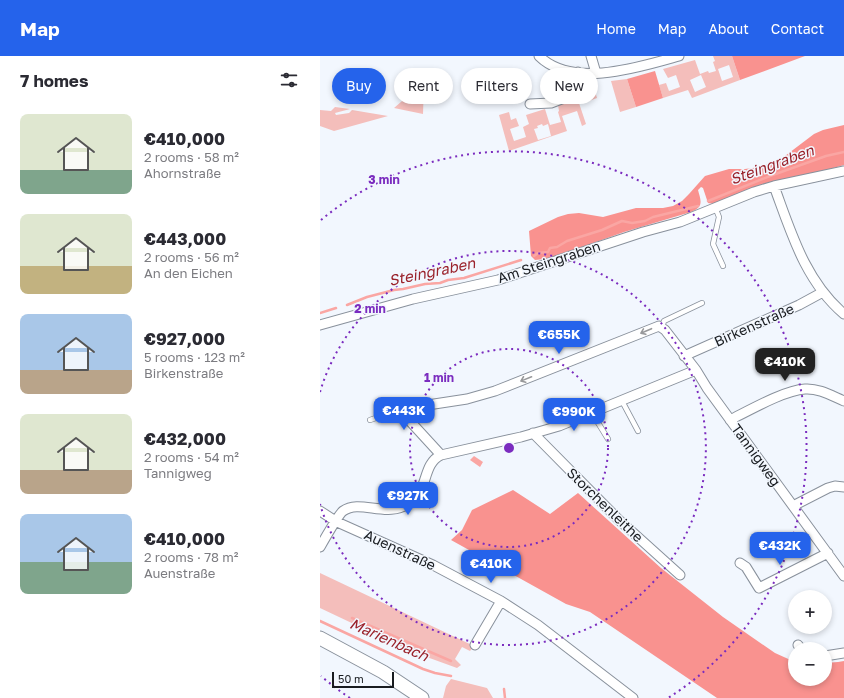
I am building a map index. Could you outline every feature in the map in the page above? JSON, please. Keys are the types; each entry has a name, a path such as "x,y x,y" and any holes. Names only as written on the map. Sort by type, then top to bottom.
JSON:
{"street":[{"path":"539,56 553,66 559,68"},
{"path":"591,56 595,68"},
{"path":"598,73 622,71 677,56"},
{"name":"Am Steingraben","path":"320,325 413,299 498,280 643,232 680,222 774,186 844,171"},
{"path":"774,186 804,263 833,305 844,314"},
{"name":"Birkenstraße","path":"684,356 799,306 823,292"},
{"path":"441,455 408,419 406,416 409,408 466,399 495,391 655,327 662,327"},
{"name":"Tannigweg","path":"662,327 696,370 707,388 844,576"},
{"path":"320,547 343,511 352,507 393,510 407,505 419,494 424,486 430,464 436,457 559,426 696,370"},
{"path":"730,420 790,391 805,389 819,391 844,401"},
{"name":"Storchenleithe","path":"533,433 619,520 680,574"},
{"path":"793,506 828,488 835,486 844,487"},
{"name":"Auenstraße","path":"320,511 337,522 433,565 501,602 538,625 634,698"},
{"path":"740,563 746,567 759,588 828,553"},
{"path":"475,645 501,602"},
{"path":"320,638 383,672 422,698"},
{"path":"832,655 844,653"}],"lane":[{"path":"716,207 719,217 713,244 724,266"},
{"path":"662,327 664,321 702,303"},
{"path":"622,401 638,431"},
{"path":"370,420 409,408"},
{"path":"592,413 608,440"}],"shaded area":[{"path":"713,56 732,56 740,80 692,98 688,90 663,98 659,85 666,83 669,91 680,87 676,75 668,78 663,69 695,60 700,74 708,71 709,73 716,71 713,62 715,61","holes":["729,65 733,77 722,81 718,69","701,75 706,87 695,92 690,80"]},
{"path":"732,56 805,56 740,80"},
{"path":"655,71 663,98 636,107 627,79"},
{"path":"627,79 636,107 620,112 611,81"},
{"path":"399,104 423,104 423,114 394,108"},
{"path":"579,104 586,124 582,126 577,111 562,116 567,131 509,151 499,115 509,112 511,120 516,118 519,126 510,129 514,141 526,137 523,127 529,124 526,115 545,109 550,125 561,122 558,112 558,105","holes":["542,124 543,126 548,124 551,136 538,140 534,129 538,128 537,126"]},
{"path":"335,107 350,109 335,113 336,115 349,113 352,110 388,116 334,131 320,126 320,110 331,111"},
{"path":"844,125 844,165 774,182 714,204 708,203 703,188 701,187 698,190 701,200 700,206 691,212 624,232 557,256 535,260 531,256 529,231 558,217 579,213 603,217 636,208 663,208 673,206 682,201 705,176 729,169 760,167 781,159 814,134 823,130"},
{"path":"474,456 483,462 480,467 470,460"},
{"path":"513,490 550,514 578,493 661,568 723,617 775,653 788,659 788,686 832,686 832,662 844,661 844,698 717,698 590,612 566,604 451,540 462,530 472,510"},
{"path":"320,573 474,646 470,651 462,647 455,659 461,665 457,668 413,652 320,608"},
{"path":"451,679 487,688 493,698 443,698 446,686"}],"waterway":[{"name":"Steingraben","path":"708,201 770,176 826,156 844,152"},
{"name":"Steingraben","path":"534,256 538,253 548,252 550,248 557,247 567,241 602,230 622,221 632,223 645,221 653,217 698,206"},
{"name":"Steingraben","path":"347,305 367,297 394,290 464,278 521,260"},
{"name":"Steingraben","path":"320,313 336,308"},
{"path":"352,618 451,661"},
{"name":"Marienbach","path":"320,621 423,669 451,676"},
{"path":"504,689 505,698"}]}
